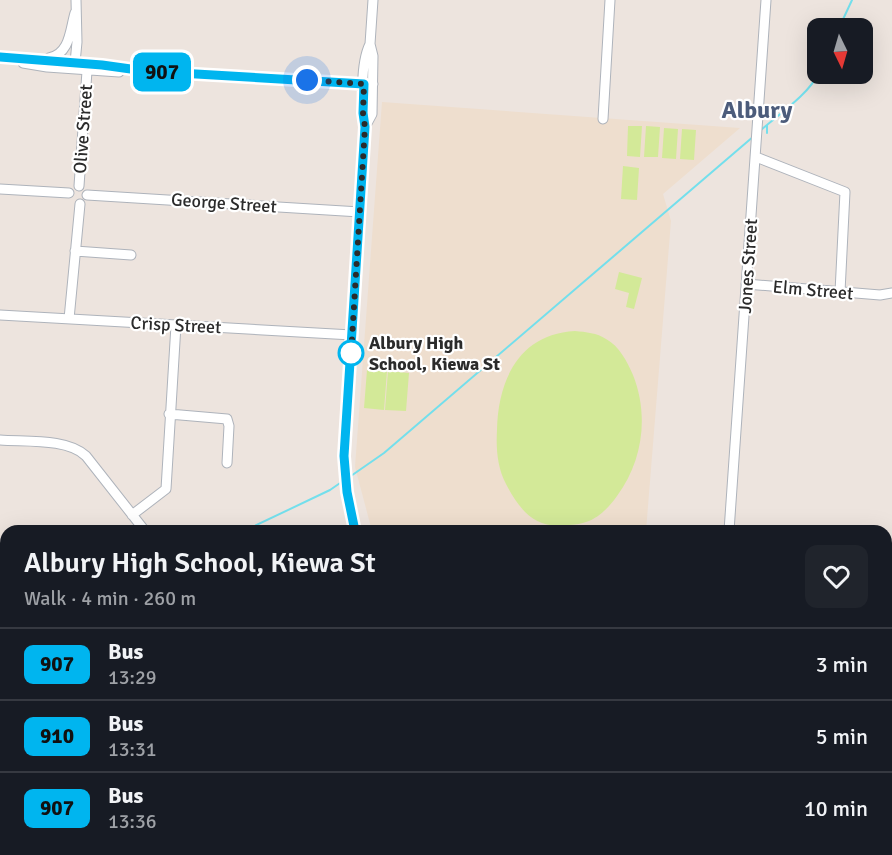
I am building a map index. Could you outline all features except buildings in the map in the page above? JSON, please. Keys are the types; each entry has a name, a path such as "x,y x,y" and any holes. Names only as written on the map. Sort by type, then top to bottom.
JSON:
{"street":[{"name":"Olive Street","path":"54,68 75,63 77,36 75,0"},
{"path":"354,525 347,492 344,456 365,127 372,114 368,84 373,56 370,44 373,0"},
{"path":"603,119 610,0"},
{"name":"Jones Street","path":"729,525 766,0"},
{"name":"Olive Street","path":"38,59 56,57 64,51 75,12"},
{"path":"3,57 145,71 368,84"},
{"path":"3,57 26,64 54,68 87,71 145,71"},
{"name":"Olive Street","path":"79,186 87,71"},
{"path":"756,157 845,192 840,292"},
{"path":"69,193 71,189 79,186 85,190 87,195 84,202 80,204 69,319"},
{"path":"0,189 69,193"},
{"path":"69,193 71,201 80,204"},
{"name":"George Street","path":"87,195 360,212"},
{"path":"75,251 131,255"},
{"name":"Elm Street","path":"746,284 880,295 892,293"},
{"name":"Elm Street","path":"880,295 892,300"},
{"name":"Crisp Street","path":"0,315 352,335"},
{"path":"132,515 166,489 176,325"},
{"path":"169,418 227,419 229,426 227,463"},
{"path":"0,440 59,444 77,448 86,456 140,525"}],"shaded area":[{"path":"382,102 740,128 663,194 671,221 646,525 370,525 355,467"}],"green space":[{"path":"628,126 642,126 640,157 627,156"},
{"path":"646,126 660,127 658,157 644,157"},
{"path":"664,128 678,129 676,159 662,158"},
{"path":"682,129 696,130 694,160 680,159"},
{"path":"623,166 639,168 637,200 621,199"},
{"path":"619,272 642,278 634,309 626,307 629,293 615,289"},
{"path":"575,331 591,333 611,342 625,359 633,375 641,406 642,422 638,453 626,482 607,508 595,518 575,525 547,524 538,521 523,510 506,484 498,457 498,412 507,377 526,350 539,341 556,334"},
{"path":"367,370 387,371 384,410 364,408"},
{"path":"388,371 409,373 406,411 385,410"}],"waterway":[{"path":"844,18 852,0"},
{"path":"761,130 812,84"},
{"path":"767,125 767,133"},
{"path":"348,478 384,453 754,136"},
{"path":"257,525 330,490 343,481"}],"bus line":[{"name":"907","path":"0,57 102,65 145,71 364,84 365,127 344,456 347,492 354,525"}],"place":[{"name":"Albury High School, Kiewa St","path":"351,353"}],"district":[{"name":"Albury","path":"757,110"}],"route":[{"path":"307,80 364,84 365,127 351,355 351,353"}]}
